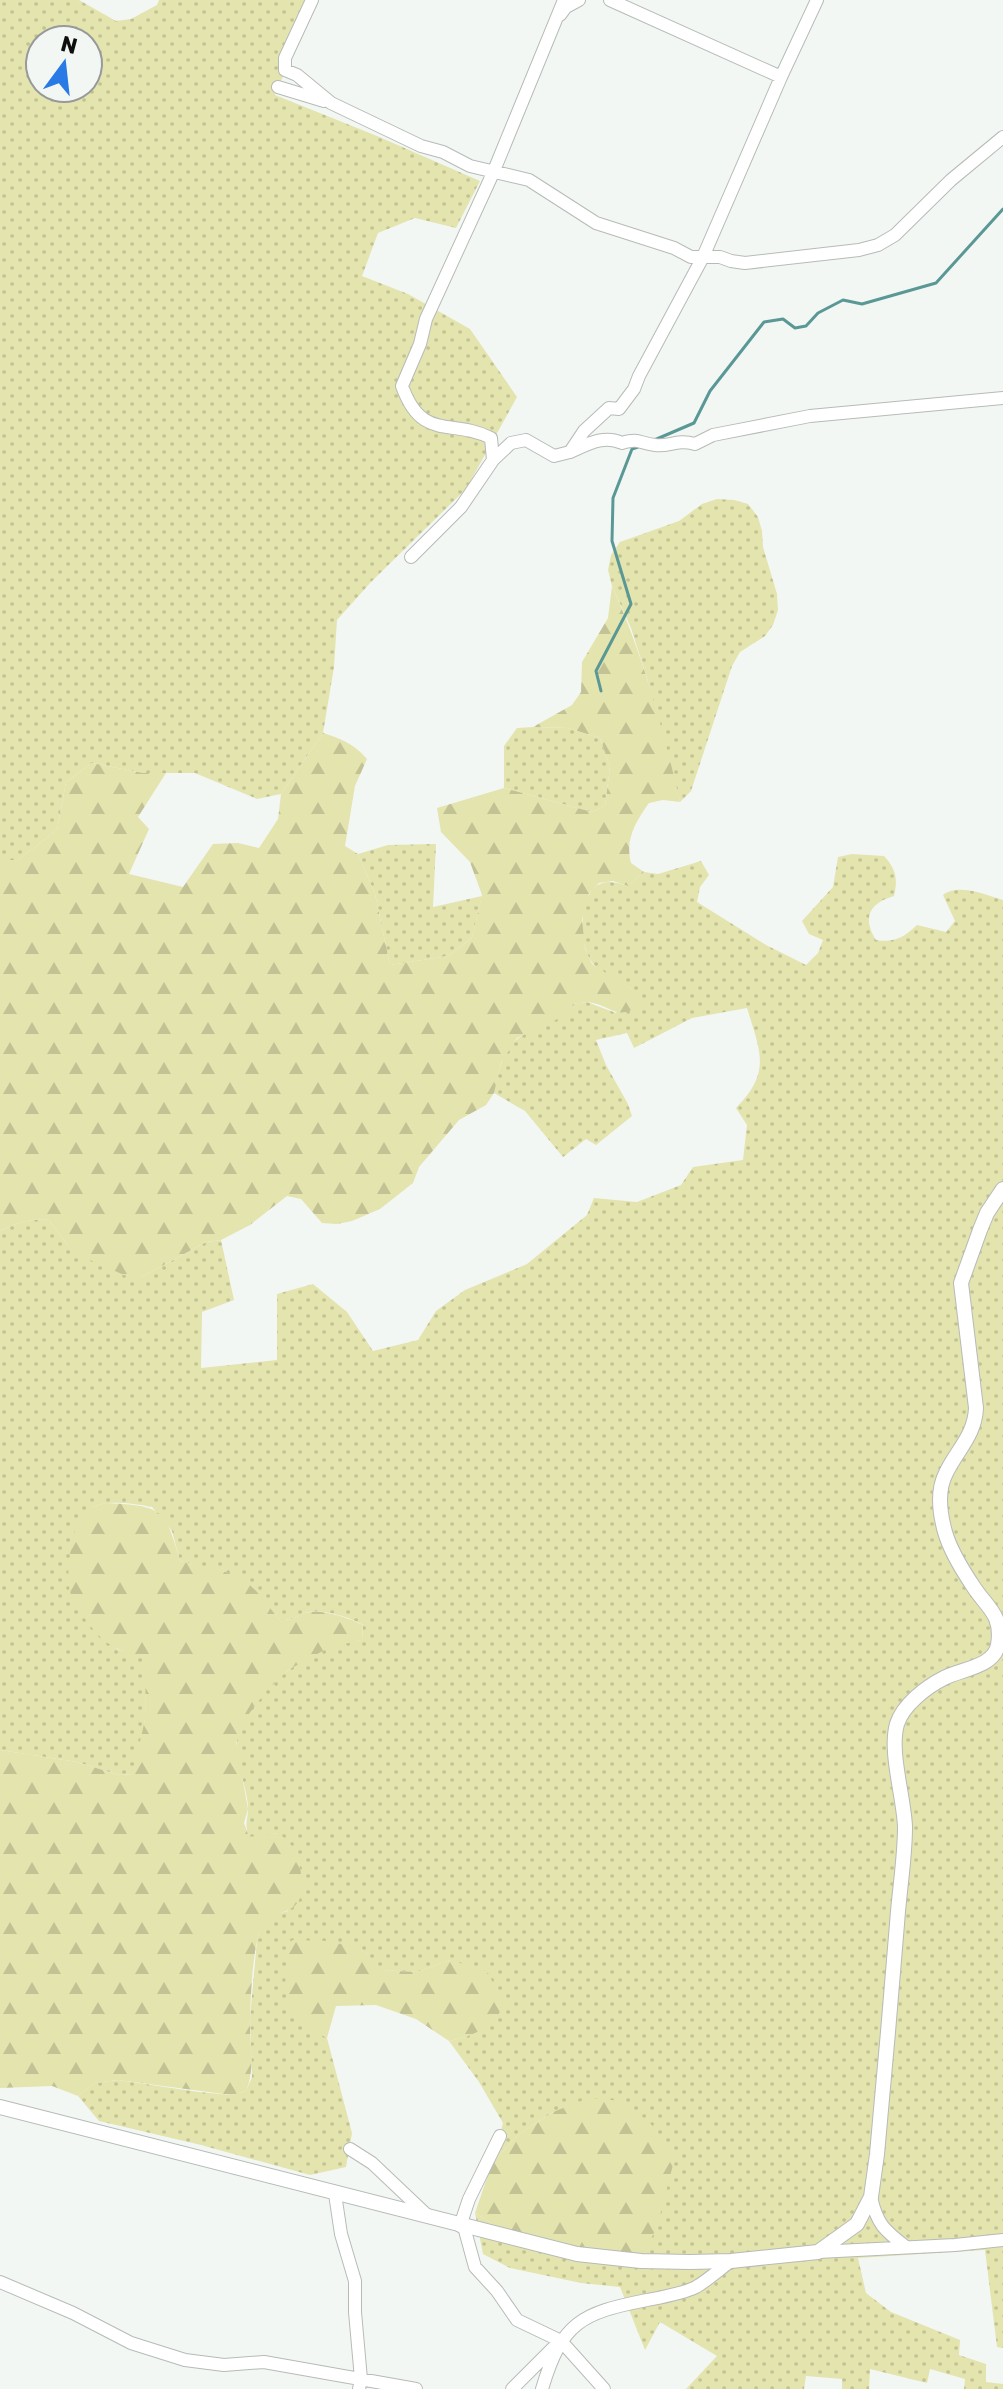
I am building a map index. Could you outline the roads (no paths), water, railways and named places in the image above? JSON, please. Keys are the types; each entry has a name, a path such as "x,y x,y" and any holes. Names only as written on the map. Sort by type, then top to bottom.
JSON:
{"street":[{"path":"312,0 285,58 285,70 297,75 331,103"},
{"path":"493,460 491,438 476,431 424,422 407,399 402,386 420,344 426,319 493,173 564,0"},
{"path":"554,24 566,7 579,0"},
{"path":"610,0 781,77"},
{"path":"570,452 584,431 609,408 619,409 634,389 703,257 817,0"},
{"path":"278,87 331,103 470,166 529,180 596,223 674,248 691,257 720,257 745,263 859,250 878,245 895,235 951,180 1003,137"},
{"path":"411,557 461,507 493,460 511,443 526,440 554,456 596,441 614,439 622,443 636,439 657,446 682,441 695,444 713,435 810,416 1003,398"},
{"path":"818,2252 857,2224 871,2197 905,1826 895,1743 896,1727 910,1702 942,1678 982,1663 999,1650 994,1610 972,1585 947,1537 940,1501 946,1473 972,1432 976,1420 961,1283 984,1221 1003,1189"},
{"path":"0,2107 577,2254 641,2261 731,2261 1003,2240"},
{"path":"500,2136 469,2199 462,2226 475,2267 517,2320 561,2341 604,2389"},
{"path":"350,2149 372,2163 429,2217"},
{"path":"335,2194 341,2234 355,2281 360,2384"},
{"path":"871,2197 876,2217 886,2231 906,2247"},
{"path":"512,2389 578,2323 599,2311 695,2287 731,2261"},
{"path":"0,2282 73,2313 131,2343 185,2360 224,2365 264,2362 360,2384 416,2389"},
{"path":"542,2389 561,2341"}],"waterway":[{"path":"652,441 694,423 710,391 764,322 783,319 795,328 806,326 818,313 843,300 862,304 936,283 1003,209"},
{"path":"601,691 596,671 631,604 612,541 613,498 632,449 638,447"}]}
